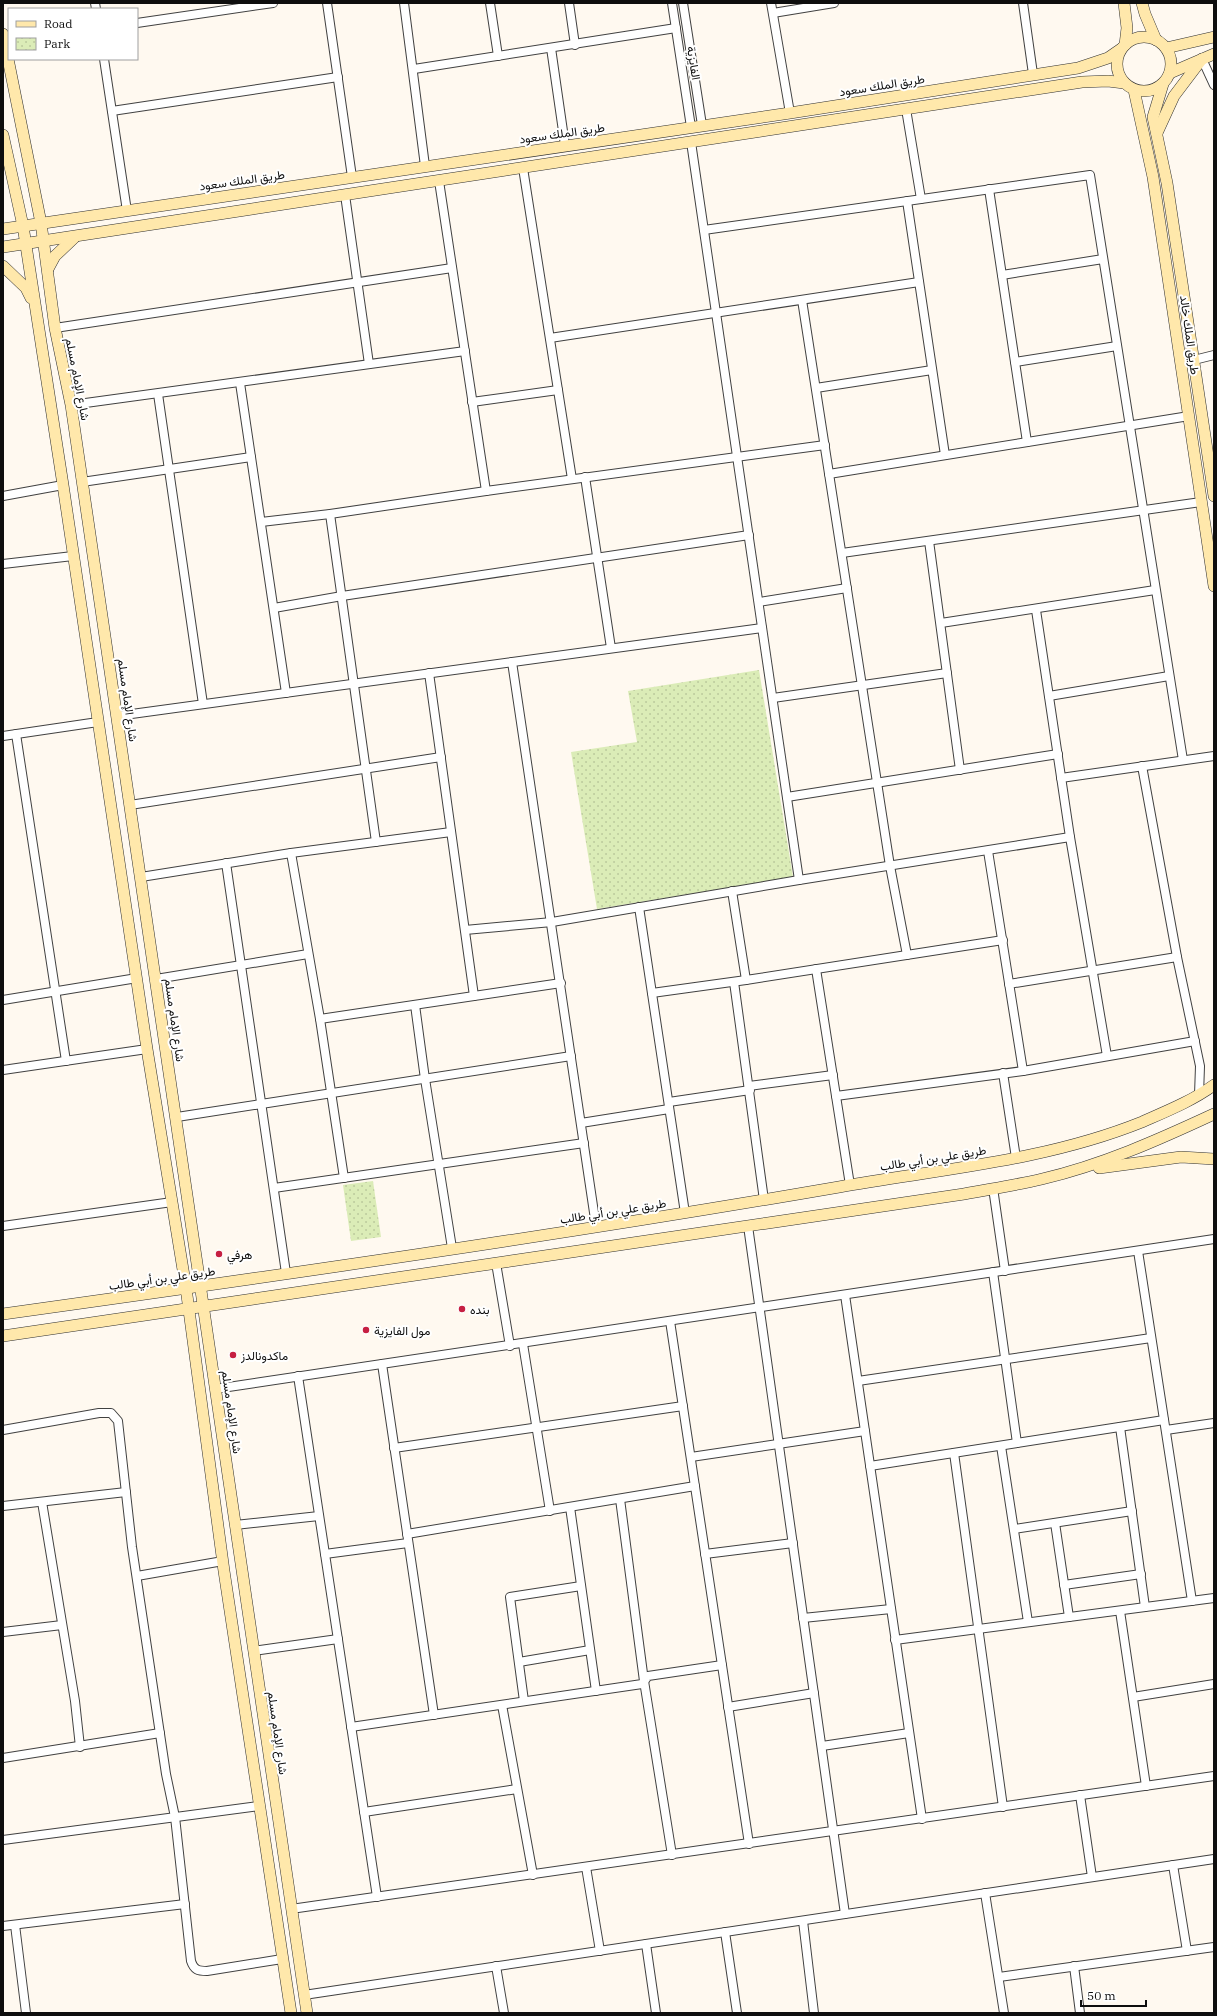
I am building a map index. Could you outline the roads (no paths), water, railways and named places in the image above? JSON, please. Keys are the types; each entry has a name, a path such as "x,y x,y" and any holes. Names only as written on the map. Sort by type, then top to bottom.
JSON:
{"main road":[{"path":"1123,47 1140,37 1156,40 1166,48 1172,65 1170,73 1164,84 1155,90 1145,92 1134,90 1124,83 1119,76 1117,67 1127,28 1124,3"},
{"path":"1142,3 1156,40"},
{"name":"شارع الإمام مسلم","path":"3,34 8,59"},
{"path":"1166,48 1214,37"},
{"name":"طريق الملك سعود","path":"3,229 790,113 1078,68 1108,58 1123,47"},
{"path":"1170,73 1214,54"},
{"path":"1157,133 1174,96 1202,59"},
{"name":"شارع الإمام مسلم","path":"8,60 41,223 56,328 71,405 177,1117 253,1651 307,2013"},
{"path":"3,247 1082,82 1108,81 1124,83"},
{"name":"طريق الملك خالد","path":"1164,84 1154,117 1168,184 1214,496"},
{"name":"طريق الملك خالد","path":"1134,90 1153,177 1214,586"},
{"path":"1140,117 1142,112 1146,110 1151,112 1154,117"},
{"path":"3,135 23,226 63,485 147,1049 186,1288 222,1561 291,2013"},
{"path":"48,269 55,256 75,237"},
{"path":"3,266 26,288 34,305"},
{"name":"طريق علي بن أبي طالب","path":"3,1314 201,1286 685,1213 1016,1158 1056,1150 1107,1136 1160,1114 1214,1086"},
{"path":"3,1336 748,1226 993,1188 1042,1179 1114,1158 1214,1114"},
{"path":"1066,1172 1181,1157 1214,1159"}],"street":[{"path":"138,23 273,3"},
{"path":"327,3 352,177"},
{"path":"404,3 414,69 425,166"},
{"path":"490,3 498,56"},
{"path":"569,3 575,45"},
{"name":"الفايزية","path":"672,3 697,126"},
{"name":"الفايزية","path":"683,3 697,126"},
{"path":"771,3 790,113"},
{"path":"773,13 834,3"},
{"path":"1024,3 1033,74"},
{"path":"414,69 676,28"},
{"path":"551,48 565,146"},
{"path":"1202,59 1214,85"},
{"path":"104,60 127,211"},
{"path":"112,111 338,77"},
{"path":"906,109 921,199"},
{"path":"691,142 799,880"},
{"path":"523,168 572,479"},
{"path":"704,230 1090,175 1142,511 1183,760"},
{"path":"439,181 486,491"},
{"path":"989,190 1027,442"},
{"path":"345,195 369,364"},
{"path":"907,201 945,455"},
{"path":"1002,275 1103,259"},
{"path":"56,328 452,268"},
{"path":"550,338 919,282"},
{"path":"802,300 890,866 906,955"},
{"path":"1015,362 1117,346"},
{"path":"71,405 465,351"},
{"path":"1194,360 1214,355"},
{"path":"816,388 932,370"},
{"path":"240,383 286,692"},
{"path":"472,402 558,390"},
{"path":"158,394 203,704"},
{"path":"829,474 1189,416"},
{"path":"261,522 330,514 585,477 825,445"},
{"path":"82,482 251,457"},
{"path":"585,477 611,648"},
{"path":"3,496 63,485"},
{"path":"842,553 1202,502"},
{"path":"330,514 376,842"},
{"path":"274,608 342,596 749,534"},
{"path":"929,540 960,770"},
{"path":"3,564 73,556"},
{"path":"759,602 847,588"},
{"path":"941,623 1036,610 1155,590"},
{"path":"1036,610 1070,837 1107,1056"},
{"path":"117,716 762,628"},
{"path":"512,662 552,922 596,1226"},
{"path":"429,673 474,996"},
{"path":"773,698 947,673"},
{"path":"1049,696 1169,676"},
{"path":"3,736 98,722"},
{"path":"16,734 66,1061"},
{"path":"787,797 1058,754"},
{"path":"1062,778 1214,756"},
{"path":"130,805 441,757"},
{"path":"1142,766 1177,957 1200,1066 1199,1095"},
{"path":"141,877 291,853 451,832"},
{"path":"465,930 552,922 799,880 1070,837"},
{"path":"988,850 1023,1071"},
{"path":"291,853 320,1019 344,1178"},
{"path":"226,863 286,1273"},
{"path":"732,891 746,980"},
{"path":"639,907 685,1213"},
{"path":"652,993 734,982 1002,940"},
{"path":"156,979 308,954"},
{"path":"1009,984 1177,957"},
{"path":"816,969 850,1185"},
{"path":"3,1000 137,978"},
{"path":"734,982 764,1200"},
{"path":"320,1019 561,983"},
{"path":"415,1005 452,1248"},
{"path":"836,1096 1023,1071 1195,1042"},
{"path":"3,1070 147,1049"},
{"path":"177,1117 571,1056"},
{"path":"1003,1073 1016,1158"},
{"path":"581,1123 749,1088 833,1075"},
{"path":"274,1188 584,1143"},
{"path":"993,1188 1005,1271"},
{"path":"3,1226 172,1202"},
{"path":"748,1226 845,1914"},
{"path":"215,1389 510,1346 1214,1239"},
{"path":"1138,1250 1192,1601"},
{"path":"496,1263 510,1346"},
{"path":"993,1272 1017,1443"},
{"path":"845,1295 922,1819"},
{"path":"670,1321 749,1844"},
{"path":"858,1381 1151,1338"},
{"path":"523,1344 550,1510"},
{"path":"382,1364 434,1715"},
{"path":"298,1376 377,1897"},
{"path":"394,1448 683,1406"},
{"path":"3,1430 99,1413 111,1413 118,1421 137,1576 160,1733 175,1817 193,1968 199,1971 282,1959"},
{"path":"870,1466 1164,1420"},
{"path":"1166,1430 1214,1423"},
{"path":"1120,1427 1145,1607"},
{"path":"691,1458 865,1431"},
{"path":"1001,1446 1028,1622"},
{"path":"954,1453 1003,1807"},
{"path":"325,1554 550,1510 695,1486"},
{"path":"3,1506 126,1492"},
{"path":"620,1499 644,1681 672,1855"},
{"path":"42,1502 75,1701 80,1747"},
{"path":"570,1507 596,1691"},
{"path":"1014,1529 1132,1511"},
{"path":"235,1526 320,1516"},
{"path":"1055,1523 1068,1617"},
{"path":"705,1554 793,1543"},
{"path":"137,1576 222,1561"},
{"path":"1064,1586 1141,1574"},
{"path":"524,1702 510,1597 581,1586"},
{"path":"895,1640 1214,1598"},
{"path":"803,1618 891,1609"},
{"path":"1120,1610 1146,1786"},
{"path":"3,1632 62,1625"},
{"path":"253,1651 338,1639"},
{"path":"519,1662 590,1650"},
{"path":"351,1727 642,1684 648,1676 722,1665"},
{"path":"1133,1697 1214,1684"},
{"path":"728,1707 814,1693"},
{"path":"502,1705 533,1875"},
{"path":"3,1758 80,1747 160,1733"},
{"path":"822,1746 909,1733"},
{"path":"291,1909 1214,1776"},
{"path":"364,1812 517,1789"},
{"path":"1080,1795 1092,1877"},
{"path":"3,1840 259,1806"},
{"path":"304,1995 1214,1859"},
{"path":"1173,1865 1186,1951"},
{"path":"586,1867 600,1951"},
{"path":"985,1893 1004,2013"},
{"path":"3,1926 185,1904"},
{"path":"803,1920 814,2013"},
{"path":"15,1925 26,2013"},
{"path":"725,1932 736,2013"},
{"path":"646,1944 656,2013"},
{"path":"999,1977 1214,1947"},
{"path":"496,1966 504,2013"},
{"path":"1074,1966 1080,2013"}],"place":[{"name":"هرفي","path":"219,1254"},
{"name":"بنده","path":"462,1309"},
{"name":"مول الفايزية","path":"366,1330"},
{"name":"ماكدونالدز","path":"233,1355"}]}
